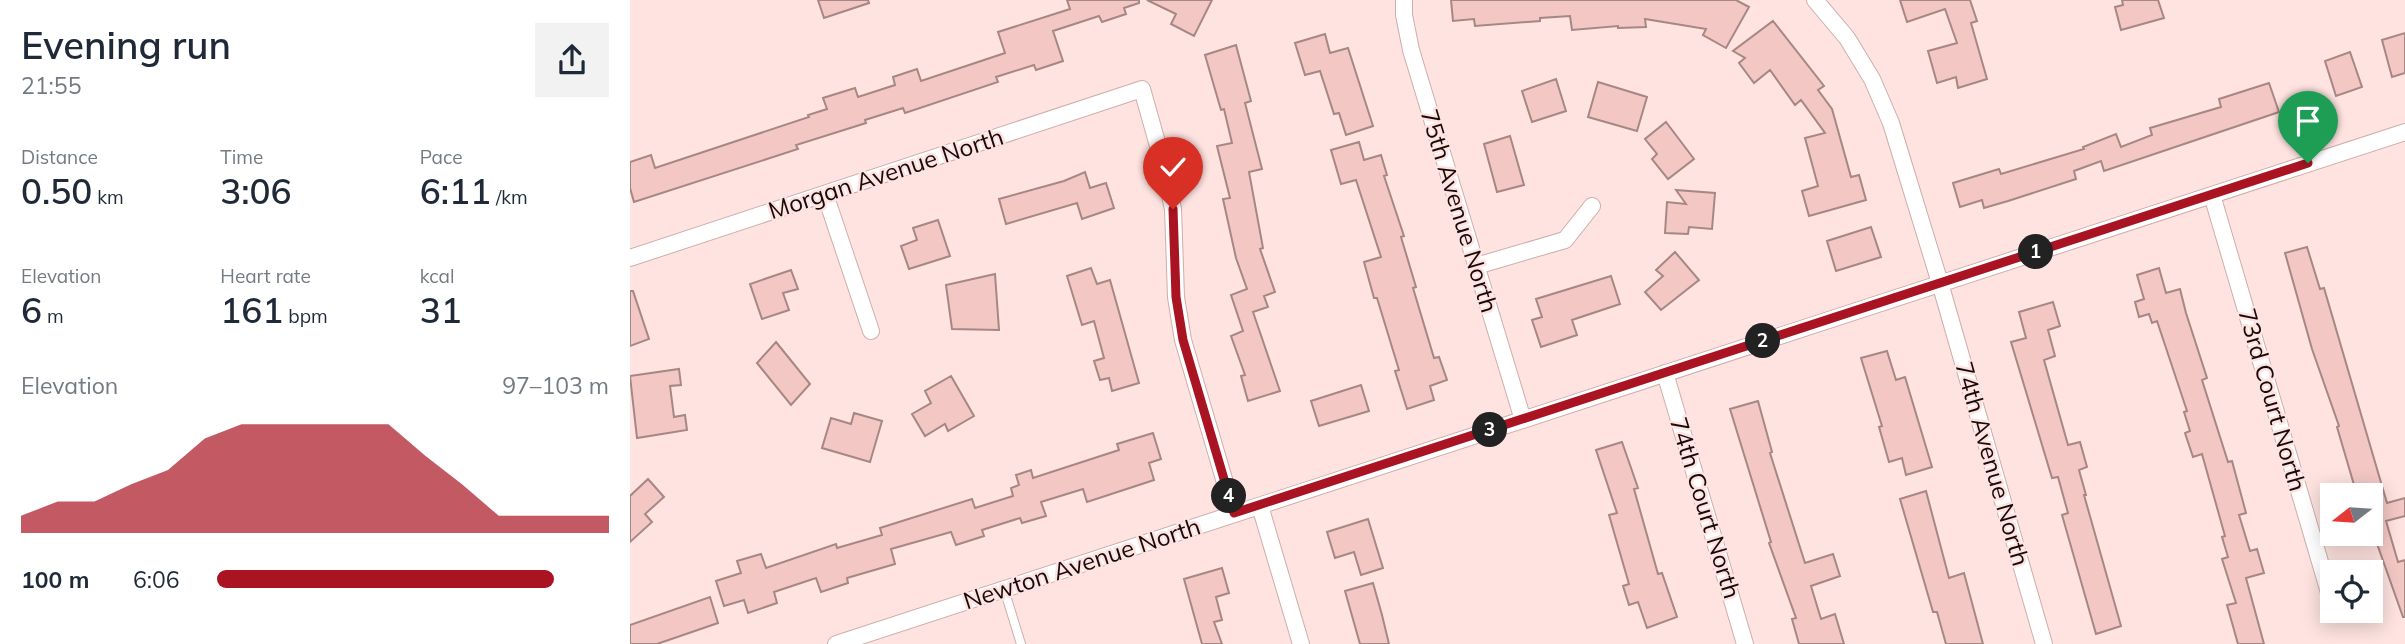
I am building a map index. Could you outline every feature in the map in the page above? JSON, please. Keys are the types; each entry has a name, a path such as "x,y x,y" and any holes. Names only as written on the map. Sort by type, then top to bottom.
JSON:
{"street":[{"name":"75th Avenue North","path":"1404,0 1411,50 1523,420"},
{"name":"74th Avenue North","path":"1815,0 1847,38 1872,79 1891,123 2044,644"},
{"name":"Morgan Avenue North","path":"630,258 1142,89 1173,209 1176,297 1183,340 1234,513"},
{"name":"Newton Avenue North","path":"836,644 2405,132"},
{"path":"825,194 871,331"},
{"name":"73rd Court North","path":"2212,195 2320,564"},
{"path":"1476,267 1565,240 1592,206"},
{"name":"74th Court North","path":"1665,373 1745,644"},
{"path":"1260,506 1301,644"}],"lane":[{"path":"1004,589 1021,644"}],"building":[{"path":"818,0 868,0 869,3 824,18"},
{"path":"1067,0 1139,0 1139,3 1124,8 1126,14 1102,22 1099,16 1053,31 1063,61 1036,70 1034,65 996,77 998,82 905,113 903,108 865,120 866,123 796,145 798,149 634,202 630,188 630,162 651,155 655,168 809,117 808,115 827,109 823,98 855,88 858,97 895,85 893,77 917,69 921,81 1005,53 998,32 1070,9"},
{"path":"1147,0 1212,0 1194,36 1171,24 1176,14"},
{"path":"1451,0 1736,0 1749,7 1726,48 1703,35 1706,29 1645,19 1646,27 1618,26 1572,30 1570,16 1475,26 1474,19 1453,21"},
{"path":"1900,0 1970,0 1977,21 1971,23 1987,79 1958,88 1956,77 1937,83 1928,51 1957,43 1945,9 1907,22"},
{"path":"2122,0 2158,0 2164,18 2121,30 2115,7 2123,5"},
{"path":"1773,21 1824,86 1818,90 1832,109 1851,177 1859,175 1866,200 1809,216 1802,191 1818,186 1805,138 1825,133 1801,100 1795,105 1770,70 1754,83 1739,63 1745,58 1733,51"},
{"path":"2405,33 2405,73 2392,77 2382,40"},
{"path":"1325,34 1330,53 1348,48 1373,126 1346,135 1339,113 1334,114 1320,71 1305,75 1295,43"},
{"path":"1236,45 1251,101 1245,103 1262,169 1249,172 1263,248 1260,249 1275,292 1264,296 1268,307 1253,312 1280,391 1248,401 1241,376 1245,375 1231,336 1243,331 1231,295 1247,289 1236,258 1223,199 1230,198 1217,146 1232,143 1224,109 1221,110 1205,55"},
{"path":"2350,52 2362,87 2336,96 2325,61"},
{"path":"1556,79 1566,111 1532,122 1522,91"},
{"path":"1598,82 1647,97 1637,131 1588,117"},
{"path":"2269,83 2279,112 2104,171 2101,161 2074,171 2076,179 2008,201 1984,208 1982,200 1960,207 1953,183 1999,169 2001,174 2084,149 2083,147 2116,134 2121,147 2152,135 2150,128 2221,107 2219,99"},
{"path":"1666,122 1694,159 1668,179 1652,159 1657,154 1645,139"},
{"path":"1510,136 1524,185 1497,192 1484,144"},
{"path":"1359,142 1364,160 1381,155 1387,175 1384,176 1404,236 1401,237 1416,287 1413,288 1434,358 1439,357 1447,380 1430,386 1434,400 1407,409 1395,371 1399,370 1364,262 1381,257 1356,180 1341,184 1331,150"},
{"path":"1085,172 1090,188 1106,183 1114,208 1082,219 1077,203 1006,224 999,199 1064,181"},
{"path":"1676,190 1715,193 1712,229 1689,227 1688,234 1665,233 1667,202 1686,204"},
{"path":"938,220 950,256 909,269 901,246 917,240 913,228"},
{"path":"1871,227 1881,257 1836,271 1827,241"},
{"path":"2307,247 2320,289 2324,288 2381,483 2353,483 2337,427 2339,426 2312,349 2285,253"},
{"path":"1675,252 1699,280 1661,310 1645,292 1663,276 1656,270"},
{"path":"1091,268 1097,284 1110,280 1139,383 1112,391 1109,378 1100,380 1094,361 1104,358 1094,321 1082,325 1067,276"},
{"path":"2159,268 2166,293 2180,289 2207,378 2202,380 2228,462 2232,461 2246,513 2239,515 2250,551 2257,549 2264,573 2246,578 2264,644 2238,644 2227,605 2236,603 2222,559 2228,557 2222,537 2225,536 2202,454 2193,457 2185,433 2190,431 2184,412 2187,411 2157,321 2152,323 2149,314 2139,317 2135,302 2144,299 2137,275"},
{"path":"791,270 798,289 783,293 789,310 762,319 750,284"},
{"path":"995,274 999,330 952,329 946,285"},
{"path":"1611,276 1620,304 1572,320 1577,335 1541,347 1532,320 1542,317 1536,299"},
{"path":"630,291 633,291 649,339 630,346"},
{"path":"2053,302 2060,326 2048,330 2055,356 2044,360 2068,445 2080,442 2087,467 2079,470 2084,495 2121,626 2096,634 2062,515 2068,513 2058,477 2052,478 2011,342 2026,338 2019,312"},
{"path":"776,342 810,384 791,405 757,363"},
{"path":"1887,351 1896,380 1905,377 1932,467 1906,475 1902,458 1889,462 1879,427 1882,426 1861,358"},
{"path":"679,369 681,385 670,386 674,417 685,415 687,430 637,438 630,376"},
{"path":"951,376 974,416 948,431 945,424 925,436 912,414 931,403 925,391"},
{"path":"1361,385 1369,411 1319,426 1311,401"},
{"path":"1758,401 1772,452 1770,453 1805,563 1833,554 1840,576 1811,586 1821,619 1835,614 1844,644 1799,644 1792,619 1796,618 1769,543 1771,542 1730,409"},
{"path":"854,413 882,421 870,462 822,448 831,418 851,424"},
{"path":"1153,433 1161,459 1149,463 1154,480 1087,502 1083,489 1041,502 1046,516 1022,523 1020,518 982,530 984,536 956,545 951,532 891,549 895,564 847,578 848,583 821,592 816,578 774,592 777,603 748,613 744,600 724,606 716,581 741,573 737,561 761,554 766,568 836,544 837,548 882,535 880,528 972,499 975,508 1013,496 1011,488 1019,485 1016,475 1031,470 1033,478 1119,450 1117,444"},
{"path":"1622,442 1638,488 1634,489 1658,574 1662,573 1677,617 1647,628 1638,602 1629,605 1623,586 1629,584 1609,515 1617,513 1596,450"},
{"path":"648,479 664,497 645,514 652,522 630,542 630,496"},
{"path":"1926,491 1949,578 1964,573 1983,644 1946,644 1937,612 1933,612 1900,499"},
{"path":"2384,493 2387,503 2405,498 2405,516 2386,521 2398,562 2405,560 2405,617 2378,546 2384,546"},
{"path":"1368,519 1383,568 1361,575 1354,552 1335,558 1327,532"},
{"path":"1222,568 1229,593 1216,597 1222,620 1214,622 1222,644 1202,644 1184,579"},
{"path":"1373,583 1389,644 1360,644 1345,591"},
{"path":"710,597 718,623 657,644 630,644 630,625"}],"route":[{"path":"1173,209 1176,297 1183,340 1234,513 2308,163"}]}
